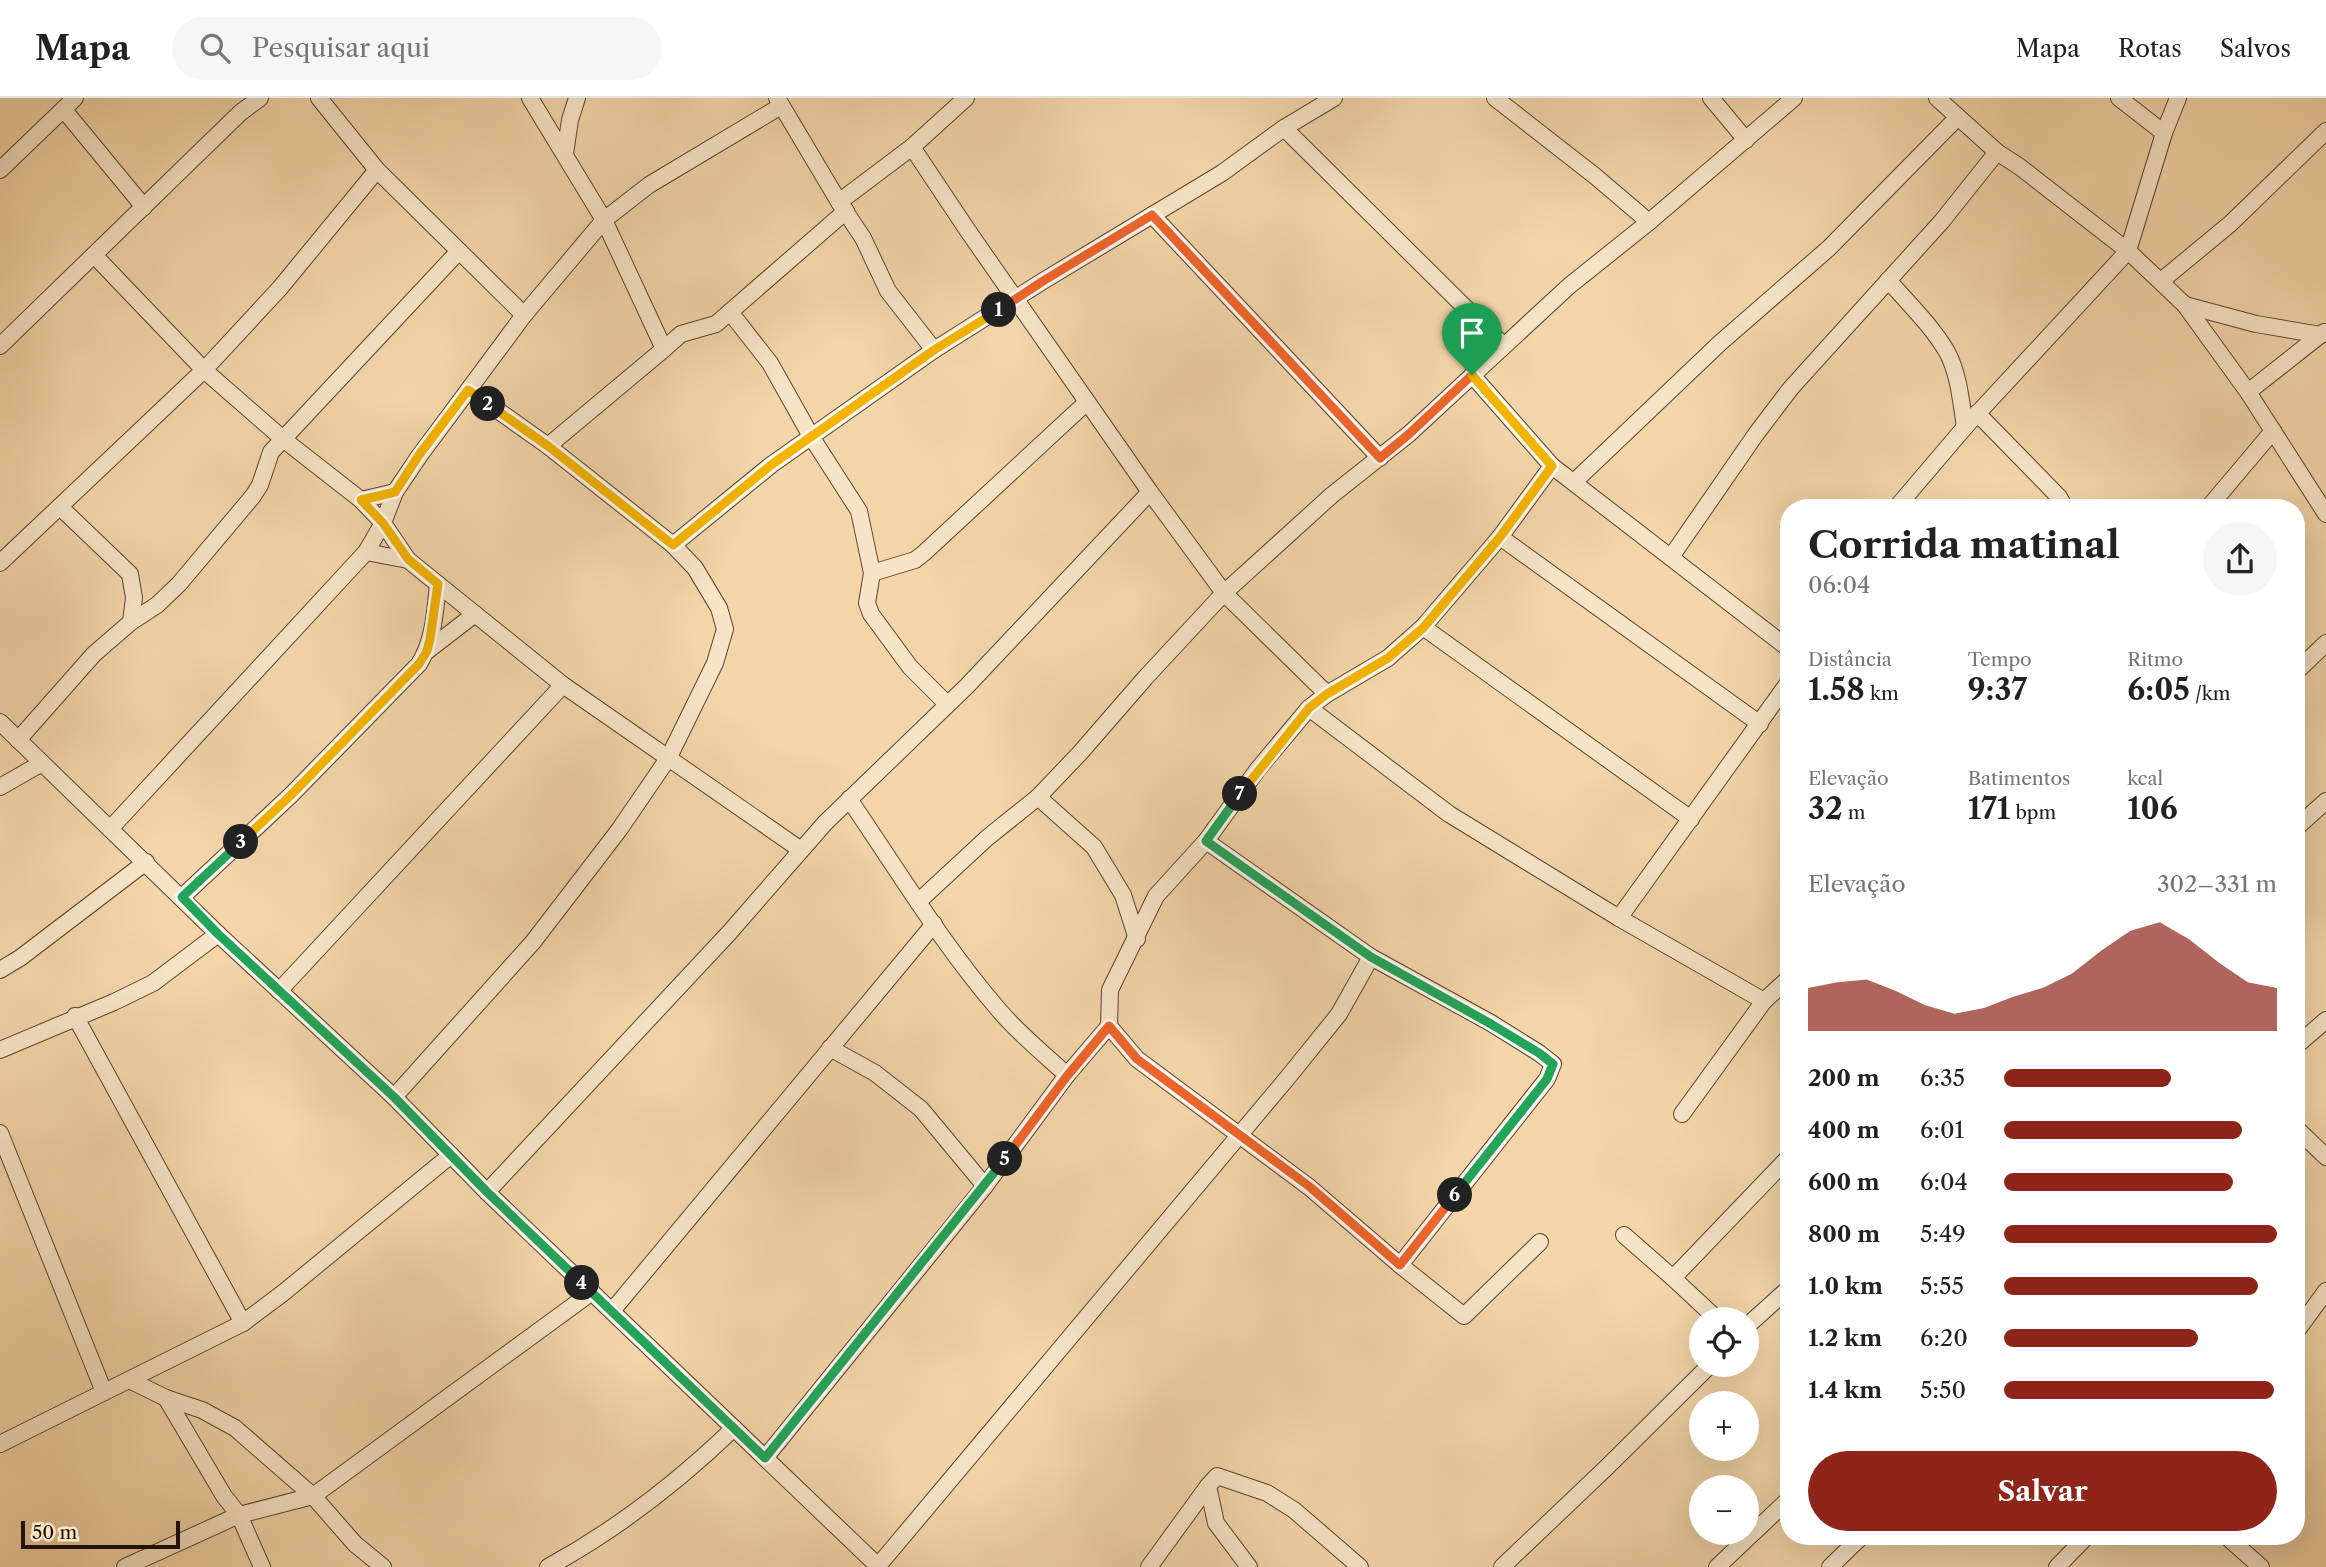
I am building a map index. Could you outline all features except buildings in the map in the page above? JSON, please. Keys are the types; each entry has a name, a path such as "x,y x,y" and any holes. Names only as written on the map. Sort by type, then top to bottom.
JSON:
{"street":[{"path":"0,346 144,207 243,106 260,98"},
{"path":"319,98 377,170 524,315"},
{"path":"530,98 604,220 664,349"},
{"path":"565,154 570,120 577,98"},
{"path":"548,446 681,334 716,324 842,207 966,98"},
{"path":"673,545 771,465 934,350 1222,173 1284,128 1334,98"},
{"path":"1494,98 1595,176 1649,222"},
{"path":"1712,98 1746,140"},
{"path":"919,901 987,838 1038,797 1224,593 1332,495 1409,434 1569,286 1649,222 1794,98"},
{"path":"1937,98 1997,152 2128,251 2185,305 2248,392 2326,514"},
{"path":"2119,98 2164,133"},
{"path":"1904,499 1977,413 2128,251 2164,133 2178,98"},
{"path":"110,830 366,552 383,523 395,492 419,455 524,315 604,220 649,185 779,102 863,238 888,291 934,350"},
{"path":"0,170 70,104 144,207"},
{"path":"1574,482 1720,343 1829,248 1958,117"},
{"path":"1284,128 1503,345"},
{"path":"2161,281 2230,224 2326,131"},
{"path":"912,147 1087,402 1224,593 1327,694"},
{"path":"1671,557 1784,397 1942,220 1997,152"},
{"path":"0,564 204,370 281,288 377,170"},
{"path":"1152,215 1380,458"},
{"path":"18,740 94,654 131,622 157,605 179,584 253,496 260,485 271,452 459,251"},
{"path":"94,256 204,370 283,439 361,500 383,523 408,559 563,685 801,850"},
{"path":"1888,280 1934,333 1948,354 1959,387 1965,427"},
{"path":"2185,305 2266,326 2324,333"},
{"path":"730,312 770,363 812,438 859,512 873,573 867,603 871,614 910,667 947,704"},
{"path":"2248,392 2324,333"},
{"path":"1472,375 1552,466 1780,638"},
{"path":"394,1097 533,942 619,830 669,757 715,663 725,629 719,608 695,568 673,545 548,446 468,390"},
{"path":"873,573 915,560 924,553 1087,402"},
{"path":"1977,413 2060,499"},
{"path":"2216,499 2273,431"},
{"path":"765,1458 985,1186 1067,1076 1109,1026 1110,990 1156,896 1206,841 1258,769 1309,708 1327,694 1388,658 1423,628 1500,537 1552,466"},
{"path":"361,500 395,492"},
{"path":"487,1192 729,933 849,799 967,686 1150,492"},
{"path":"60,506 130,574 134,598 131,622"},
{"path":"1500,537 1760,724"},
{"path":"366,552 408,559"},
{"path":"427,651 438,584"},
{"path":"182,897 329,757 403,682 427,651 475,614"},
{"path":"1423,628 1691,820"},
{"path":"2305,663 2326,643"},
{"path":"279,991 563,685"},
{"path":"1619,918 1780,695"},
{"path":"1309,708 1450,814 1619,918 1764,1001"},
{"path":"0,722 218,934 394,1097 487,1192 879,1566 1339,1014 1371,957"},
{"path":"0,787 42,763"},
{"path":"1038,797 1094,847 1123,894 1136,939"},
{"path":"849,799 934,924 1000,1012 1067,1076"},
{"path":"2305,820 2326,801"},
{"path":"1206,841 1371,957 1481,1018 1553,1064 1547,1079 1400,1265"},
{"path":"0,970 20,958 146,862"},
{"path":"612,1311 934,924"},
{"path":"0,1049 153,983 218,934"},
{"path":"1682,1114 1764,1001 1780,986"},
{"path":"75,1016 243,1323"},
{"path":"2305,1038 2326,1020"},
{"path":"1109,1026 1137,1059 1310,1187 1464,1316 1540,1242"},
{"path":"830,1048 875,1073 920,1109 985,1186"},
{"path":"0,1133 104,1392"},
{"path":"2305,1138 2326,1157"},
{"path":"0,1444 243,1323 284,1293 451,1155"},
{"path":"1673,1278 1780,1166"},
{"path":"1624,1235 1704,1307"},
{"path":"2305,1320 2326,1291"},
{"path":"125,1567 239,1515 313,1496 592,1292"},
{"path":"1759,1315 1780,1296"},
{"path":"1502,1567 1698,1377"},
{"path":"129,1380 166,1398 201,1410 235,1428 313,1496 355,1544 383,1567"},
{"path":"166,1398 224,1496 239,1515 262,1567"},
{"path":"548,1567 606,1534 692,1467 734,1428"},
{"path":"1149,1567 1217,1476 1266,1493 1294,1510 1360,1567"},
{"path":"1208,1486 1216,1523 1244,1565"},
{"path":"1717,1567 1780,1508"},
{"path":"1830,1567 1853,1545"},
{"path":"2057,1567 2078,1545"},
{"path":"2236,1545 2261,1567"}],"route":[{"path":"1152,215 1380,458 1472,375 1552,466 1500,537 1423,628 1388,658 1327,694 1309,708 1258,769 1206,841 1371,957 1430,988 1553,1064 1547,1079 1400,1265 1310,1187 1137,1059 1109,1026 1067,1076 985,1186 765,1458 487,1192 394,1097 218,934 182,897 291,795 403,682 427,651 438,584 408,559 383,523 361,500 395,492 468,390 548,446 673,545 771,465 934,350 1152,215"}]}
